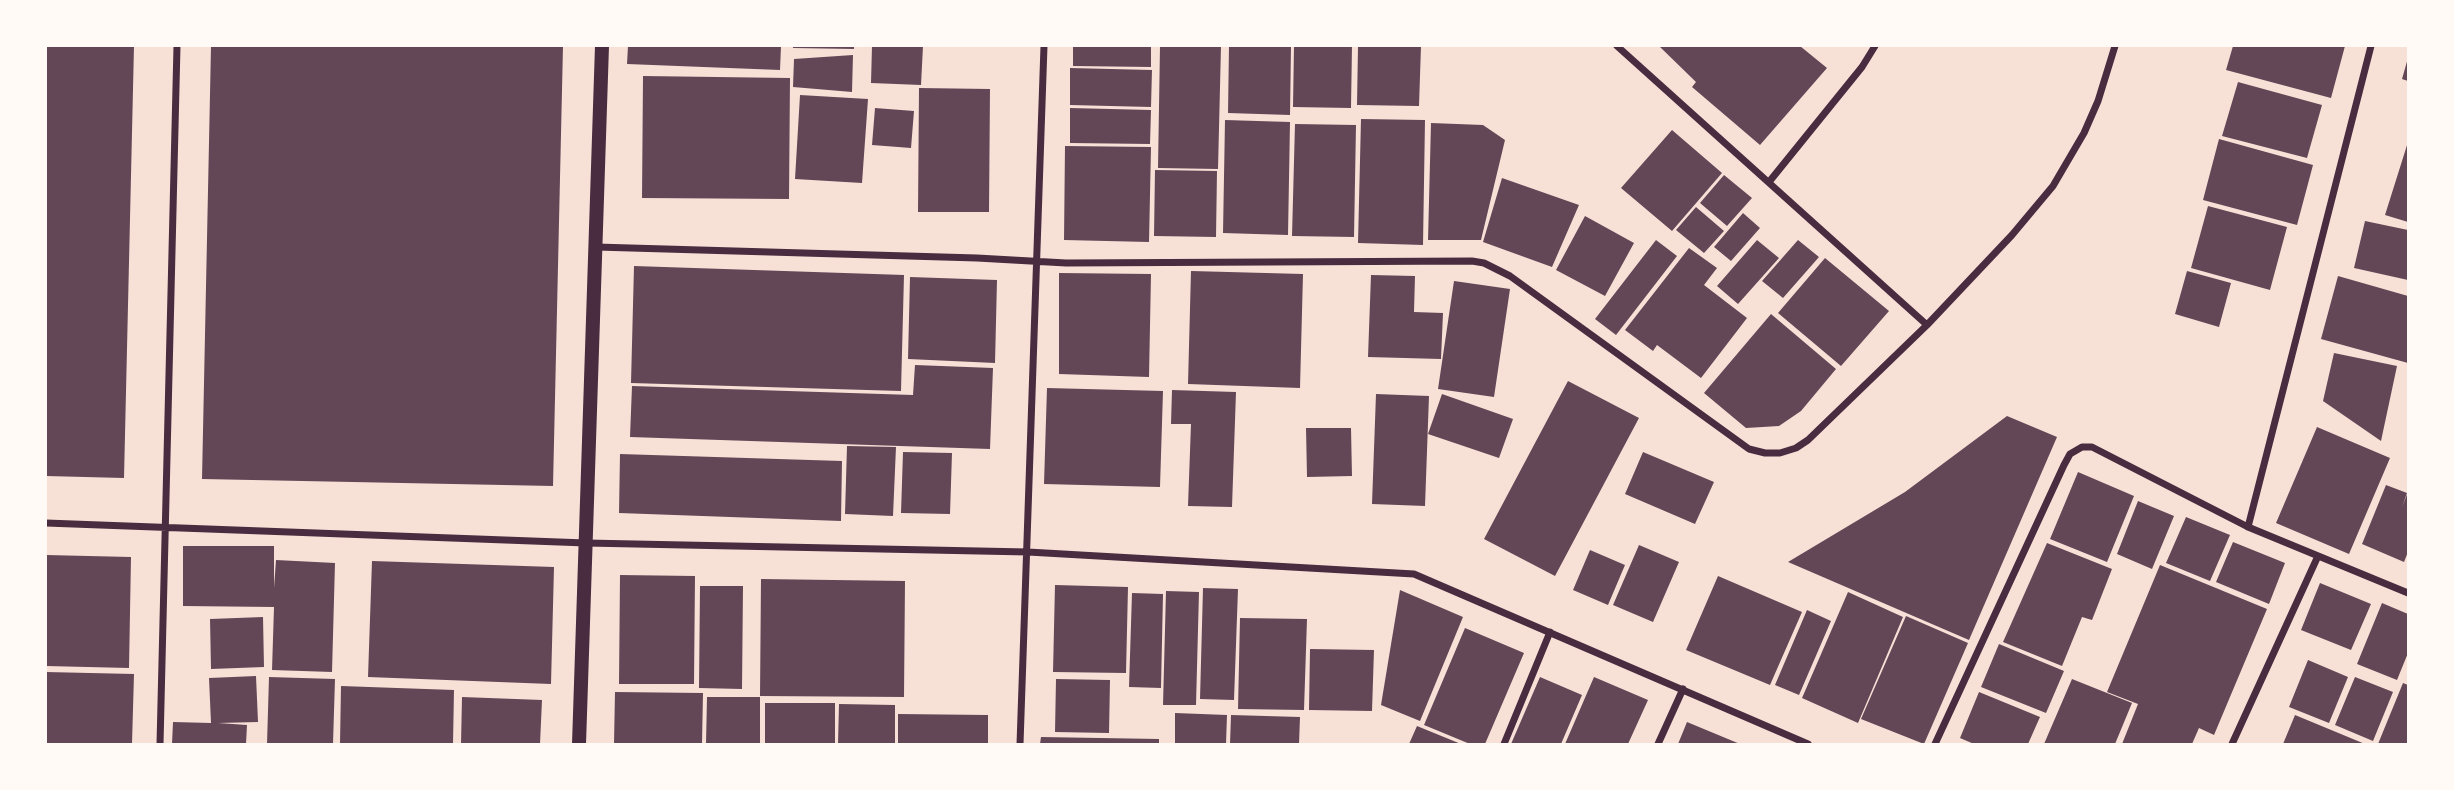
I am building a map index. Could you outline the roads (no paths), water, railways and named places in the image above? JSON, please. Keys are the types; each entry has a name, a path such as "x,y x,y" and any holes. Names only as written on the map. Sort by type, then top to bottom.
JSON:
{"main road":[{"path":"579,744 602,46"}],"street":[{"path":"160,744 177,46"},
{"path":"1020,744 1044,46"},
{"path":"1617,46 1927,325"},
{"path":"1769,182 1863,67 1875,46"},
{"path":"596,247 977,258 1037,263 1484,263 1510,276 1749,449 1780,453 1796,448 1808,440 1927,325 2053,187 2084,133 2098,101 2115,46"},
{"path":"2248,527 2371,46"},
{"path":"1935,744 2064,465 2070,454 2082,447 2092,447 2248,527 2409,593"},
{"path":"46,523 586,543 1028,552 1414,574 1808,744"},
{"path":"2232,744 2318,556"},
{"path":"1504,744 1550,632"},
{"path":"1657,744 1683,688"}]}
